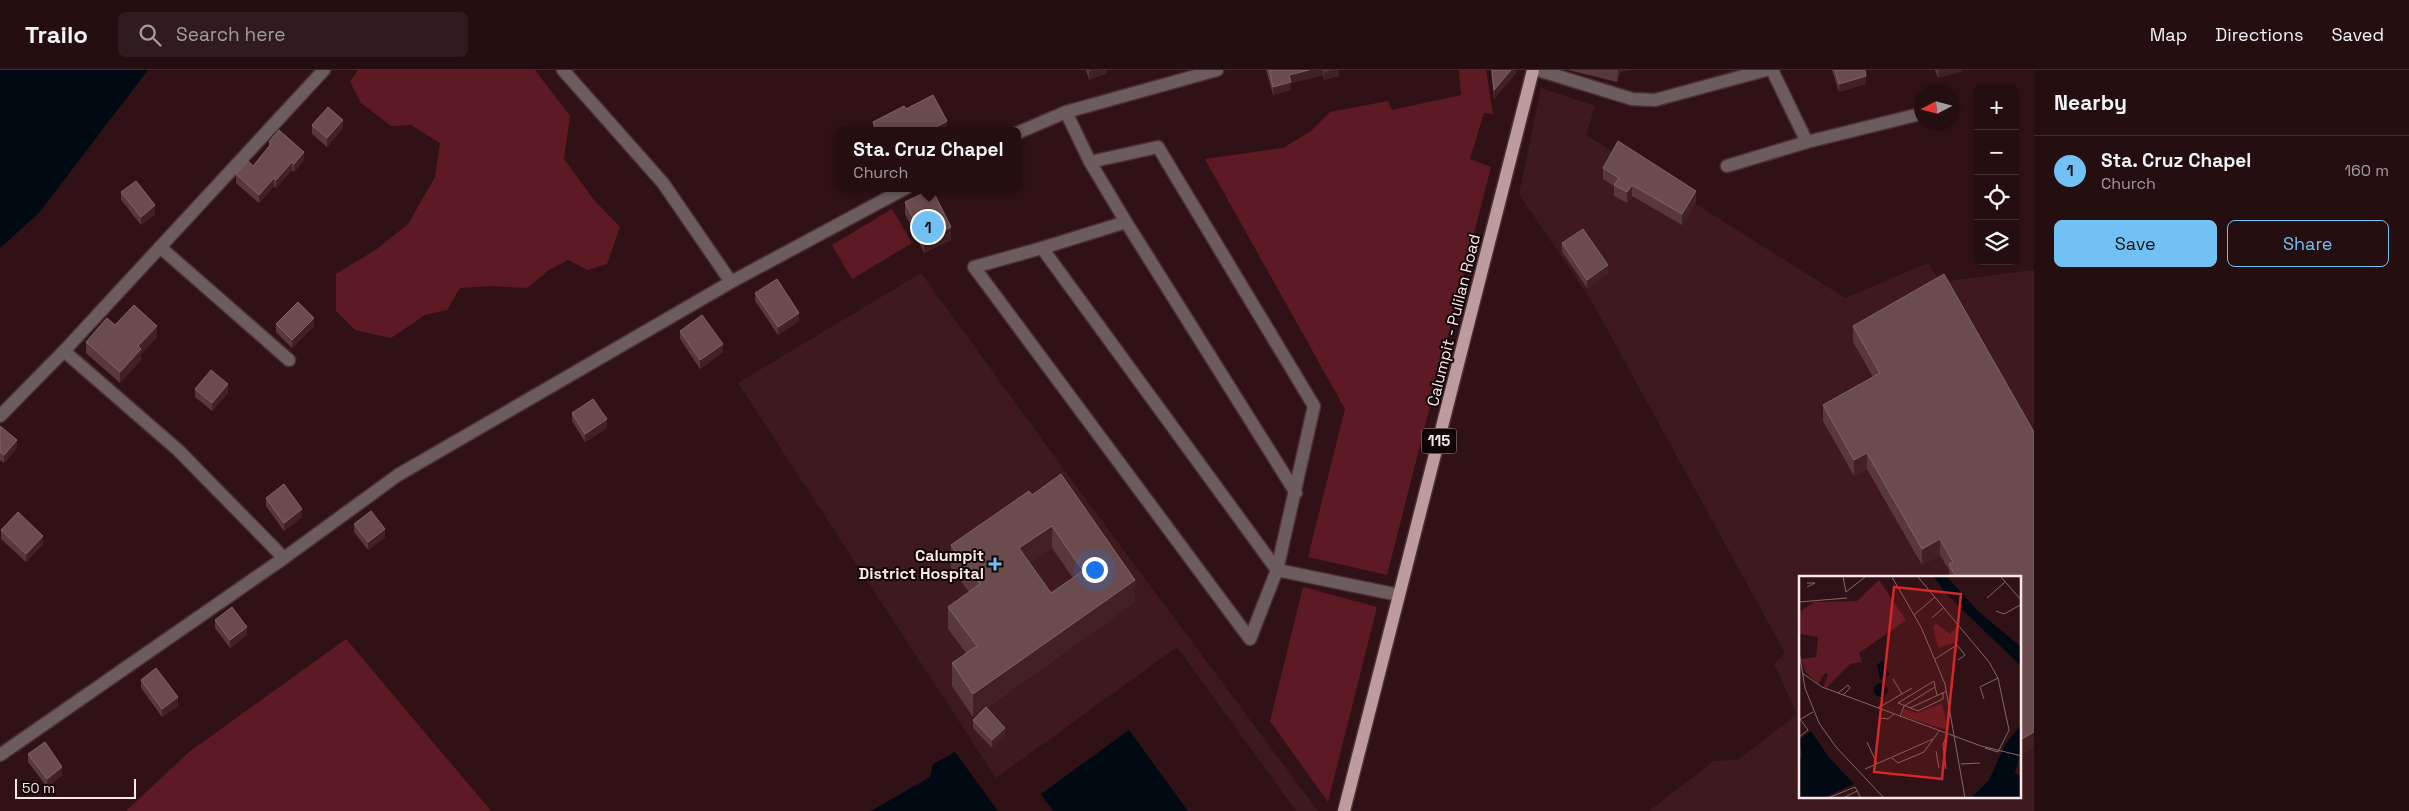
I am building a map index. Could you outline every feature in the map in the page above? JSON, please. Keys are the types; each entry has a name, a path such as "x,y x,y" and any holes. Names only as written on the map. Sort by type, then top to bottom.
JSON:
{"main road":[{"name":"Calumpit - Pulilan Road","path":"1344,811 1533,70"}],"street":[{"path":"0,416 64,351 324,70"},
{"path":"562,70 663,183 731,282"},
{"path":"1021,131 1066,112 1217,70"},
{"path":"1538,70 1632,99 1655,100 1766,70"},
{"path":"1772,70 1808,142"},
{"path":"1066,112 1090,162 1126,222 1296,493"},
{"path":"1727,166 1808,142 1914,116"},
{"path":"1090,162 1158,147 1314,406 1296,493 1277,570 1250,638 974,267 1126,222"},
{"path":"0,755 284,558 398,476 731,282 899,192"},
{"path":"160,247 289,360"},
{"path":"1042,248 1277,570 1399,595"},
{"path":"64,351 178,450 284,558"}],"shaded area":[{"path":"0,70 148,70 39,213 0,248"},
{"path":"358,70 535,70 570,116 564,159 594,200 620,227 607,264 588,270 568,260 549,270 527,288 490,286 460,288 447,310 425,315 391,338 355,330 336,311 336,274 377,249 408,224 435,177 440,143 411,125 391,126 361,103 350,82"},
{"path":"1459,70 1486,70 1493,114 1484,113 1470,159 1491,167 1387,575 1308,557 1345,409 1205,159 1283,148 1311,131 1330,112 1388,101 1392,110 1461,95"},
{"path":"1541,88 1595,106 1586,135 1845,298 1928,263 1940,282 2034,270 2034,811 1649,811 1714,761 1738,760 1797,714 1774,664 1785,653 1592,302 1519,194"},
{"path":"892,209 912,243 852,279 832,245"},
{"name":"Calumpit District Hospital","path":"921,273 1073,482 1318,811 1296,811 1177,647 996,778 738,383"},
{"path":"1303,587 1377,607 1328,802 1270,721"},
{"path":"346,639 491,811 126,811 189,752"},
{"path":"1129,730 1188,811 1053,811 1041,794"},
{"path":"955,752 998,811 871,811 930,777 933,764"}],"building":[{"path":"1269,70 1309,70 1289,75 1291,82 1273,87"},
{"path":"1492,70 1511,70 1494,90"},
{"path":"1835,70 1865,70 1866,76 1839,84"},
{"path":"933,95 947,121 936,127 876,127 873,122 904,106 906,109"},
{"path":"328,107 343,120 327,138 312,125"},
{"path":"279,130 304,152 276,180 274,178 259,195 236,174 248,161 253,166 271,144 269,142"},
{"path":"1618,141 1696,191 1682,214 1632,185 1627,192 1614,185 1619,178 1603,168"},
{"path":"136,181 155,205 141,217 121,192"},
{"path":"926,192 934,192 951,227 924,241 905,202"},
{"path":"1583,229 1608,265 1587,280 1562,243"},
{"path":"1944,274 2034,432 2034,732 2022,739 2022,576 1955,576 1949,564 1953,562 1940,539 1922,549 1867,453 1854,460 1823,405 1880,373 1853,326"},
{"path":"777,279 799,313 778,327 755,293"},
{"path":"298,302 314,318 292,340 276,324"},
{"path":"134,305 157,326 138,346 141,349 120,372 86,342 107,318 115,325"},
{"path":"702,315 723,344 700,360 680,331"},
{"path":"211,370 228,384 212,403 195,389"},
{"path":"593,399 607,419 585,434 572,413"},
{"path":"0,426 17,440 4,455 0,452"},
{"path":"1061,474 1135,580 973,694 952,663 977,646 948,607 980,584 951,545 1029,491 1032,495","holes":["1052,526 1083,571 1051,593 1019,548"]},
{"path":"284,484 302,509 284,523 266,498"},
{"path":"371,511 385,529 368,542 354,524"},
{"path":"18,512 43,536 26,554 1,530"},
{"path":"232,607 247,627 230,640 215,620"},
{"path":"156,668 178,697 162,709 141,680"},
{"path":"986,707 1005,728 992,740 973,720"},
{"path":"45,742 62,767 47,779 28,754"}],"place":[{"name":"Sta. Cruz Chapel","path":"928,227"},
{"name":"Calumpit District Hospital","path":"995,564"}]}
